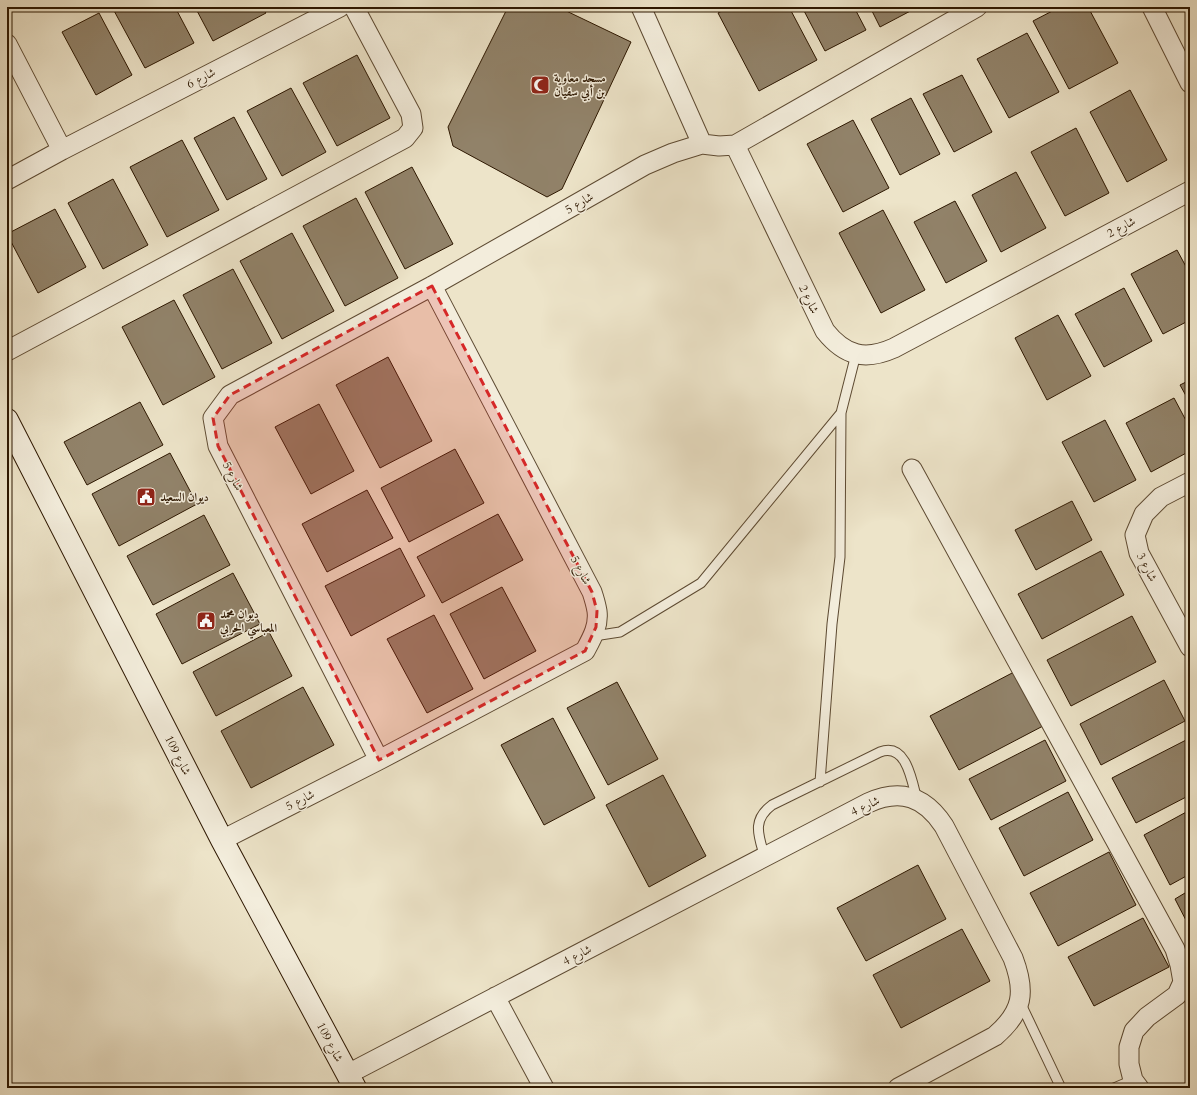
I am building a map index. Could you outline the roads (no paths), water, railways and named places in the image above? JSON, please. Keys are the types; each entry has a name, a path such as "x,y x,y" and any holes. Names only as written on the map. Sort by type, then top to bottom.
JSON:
{"street":[{"name":"شارع 6","path":"7,180 62,150 340,7"},
{"path":"7,351 405,138 413,128 411,114 354,7"},
{"path":"641,7 702,144"},
{"path":"735,145 977,7"},
{"path":"1152,7 1190,83"},
{"path":"7,44 62,150"},
{"name":"شارع 5","path":"379,760 218,446 213,418 230,395 432,286 645,165 673,153 702,144 719,146 735,145"},
{"name":"شارع 2","path":"735,145 825,331 833,342 856,354 882,354 1190,191"},
{"name":"شارع 5","path":"222,840 379,760 585,650 594,636 597,611 592,592 432,286"},
{"name":"شارع 109","path":"7,420 222,840 351,1081"},
{"path":"912,469 1175,949 1183,982 1177,995 1147,1018 1134,1031 1129,1047 1129,1064 1136,1084"},
{"name":"شارع 3","path":"1190,482 1161,497 1144,514 1135,535 1139,553 1190,646"},
{"name":"شارع 4","path":"351,1081 495,997 879,798 892,796 917,800 928,806 944,826 1013,958 1021,986 1020,1001 1015,1015 995,1036 898,1088"},
{"path":"495,997 544,1088"}],"lane":[{"path":"820,782 832,624 840,557 841,413 856,354"},
{"path":"594,636 620,632 701,583 841,413"},
{"path":"765,858 758,835 758,826 760,818 765,811 772,805 885,750 897,752 907,764 917,800"},
{"path":"1020,1001 1061,1088"},
{"path":"1114,1088 1136,1084"}],"place":[{"name":"مسجد معاوية بن أبي سفيان","path":"540,85"},
{"name":"ديوان السعيد","path":"146,497"},
{"name":"ديوان محمد المعباسي الحربي","path":"206,621"}]}
